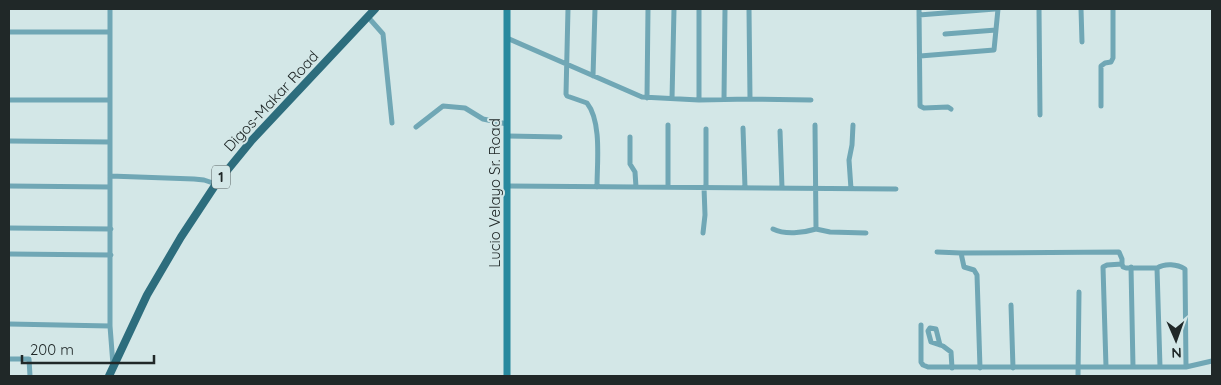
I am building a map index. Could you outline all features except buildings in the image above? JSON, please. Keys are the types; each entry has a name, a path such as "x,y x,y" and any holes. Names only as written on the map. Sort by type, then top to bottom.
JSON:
{"main road":[{"name":"Digos-Makar Road","path":"109,376 147,295 181,236 216,184 252,140 375,9"},
{"name":"Lucio Velayo Sr. Road","path":"507,9 507,376"}],"street":[{"path":"110,9 110,326 113,365"},
{"path":"568,9 566,95 587,103 595,120 597,187"},
{"path":"593,76 595,9"},
{"path":"647,98 648,9"},
{"path":"672,99 674,9"},
{"path":"698,9 699,100"},
{"path":"724,9 724,99"},
{"path":"749,9 750,99"},
{"path":"919,9 920,106 924,108 948,107 951,109"},
{"path":"919,15 996,9 994,50 920,56"},
{"path":"1040,9 1040,115"},
{"path":"1082,9 1082,42"},
{"path":"1102,106 1101,66 1112,62 1113,59 1113,9"},
{"path":"368,17 383,34 392,123"},
{"path":"945,34 996,30"},
{"path":"9,32 110,32"},
{"path":"507,38 647,98 810,100"},
{"path":"9,100 110,100"},
{"path":"416,127 442,106 465,108 483,119 507,124"},
{"path":"668,125 668,187"},
{"path":"815,125 816,228"},
{"path":"851,189 849,160 853,125"},
{"path":"743,128 745,188"},
{"path":"704,233 706,129"},
{"path":"780,131 782,188"},
{"path":"507,136 560,138"},
{"path":"630,137 630,164 635,172 636,187"},
{"path":"9,141 110,142"},
{"path":"110,176 194,179 216,184"},
{"path":"9,186 110,187"},
{"path":"508,186 896,189"},
{"path":"9,228 110,229"},
{"path":"772,229 802,232 816,228 839,232 866,233"},
{"path":"936,252 1119,252 1122,264"},
{"path":"962,253 964,267 974,270 977,275 980,368"},
{"path":"9,254 111,255"},
{"path":"1106,367 1104,267 1122,264 1123,267 1131,268 1158,268 1167,264 1181,266 1185,269 1186,367"},
{"path":"1131,268 1133,367"},
{"path":"1158,268 1160,367"},
{"path":"1078,376 1079,292"},
{"path":"1011,305 1013,368"},
{"path":"9,324 110,326"},
{"path":"921,325 921,358 923,365 928,367 1186,367 1212,361"},
{"path":"940,345 950,352 952,368"},
{"path":"29,351 30,376"},
{"path":"9,359 29,359"}]}
